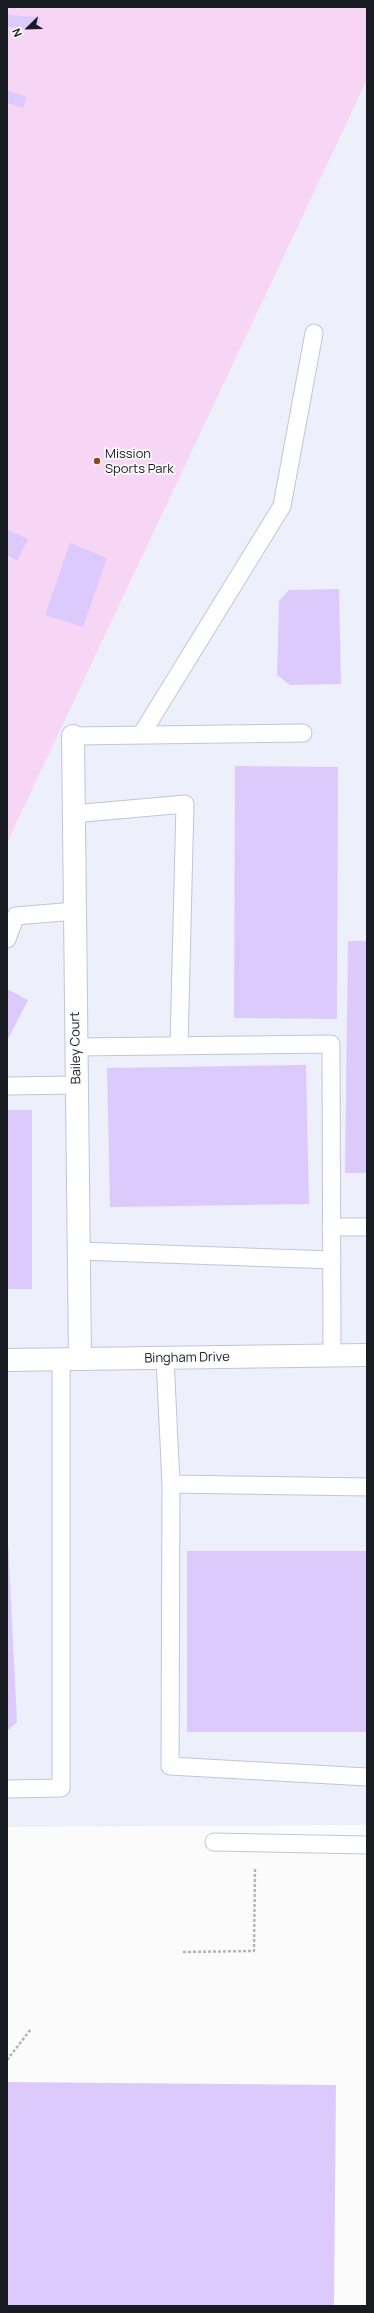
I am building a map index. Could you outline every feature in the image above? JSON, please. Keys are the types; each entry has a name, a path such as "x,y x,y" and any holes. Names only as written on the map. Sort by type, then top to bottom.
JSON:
{"street":[{"name":"Bailey Court","path":"70,1359 79,1250 73,736"},
{"name":"Bingham Drive","path":"7,1360 367,1355"}],"lane":[{"path":"141,735 282,506 314,332"},
{"path":"73,736 303,733"},
{"path":"74,814 185,804 179,1045"},
{"path":"7,939 16,916 74,911"},
{"path":"76,1047 331,1044 332,1356"},
{"path":"7,1086 77,1085"},
{"path":"331,1227 367,1227"},
{"path":"79,1250 332,1260"},
{"path":"165,1358 171,1484 170,1766 367,1777"},
{"path":"7,1789 61,1788 70,1359"},
{"path":"171,1484 367,1487"},
{"path":"214,1842 367,1845"}],"path":[{"path":"183,1952 254,1951 255,1863"},
{"path":"7,2060 30,2029"}],"shaded area":[{"name":"Mission Sports Park","path":"7,7 367,7 367,80 7,843"},
{"path":"367,80 367,1825 7,1827 7,843"}],"building":[{"path":"7,15 40,17 39,29 7,27"},
{"path":"7,90 27,97 23,108 7,103"},
{"path":"7,529 28,539 17,561 7,555"},
{"path":"70,543 107,558 83,627 45,615"},
{"path":"339,589 341,684 290,685 277,675 279,601 289,590"},
{"path":"235,766 338,767 337,1019 234,1018"},
{"path":"348,941 367,941 367,1173 345,1173"},
{"path":"7,989 28,1000 7,1041"},
{"path":"306,1065 309,1204 110,1207 107,1068"},
{"path":"7,1110 32,1110 32,1289 7,1289"},
{"path":"7,1521 17,1722 7,1731"},
{"path":"187,1551 367,1551 367,1732 187,1732"},
{"path":"7,2082 336,2085 334,2306 7,2306"}],"place":[{"name":"Mission Sports Park","path":"97,461"}]}
